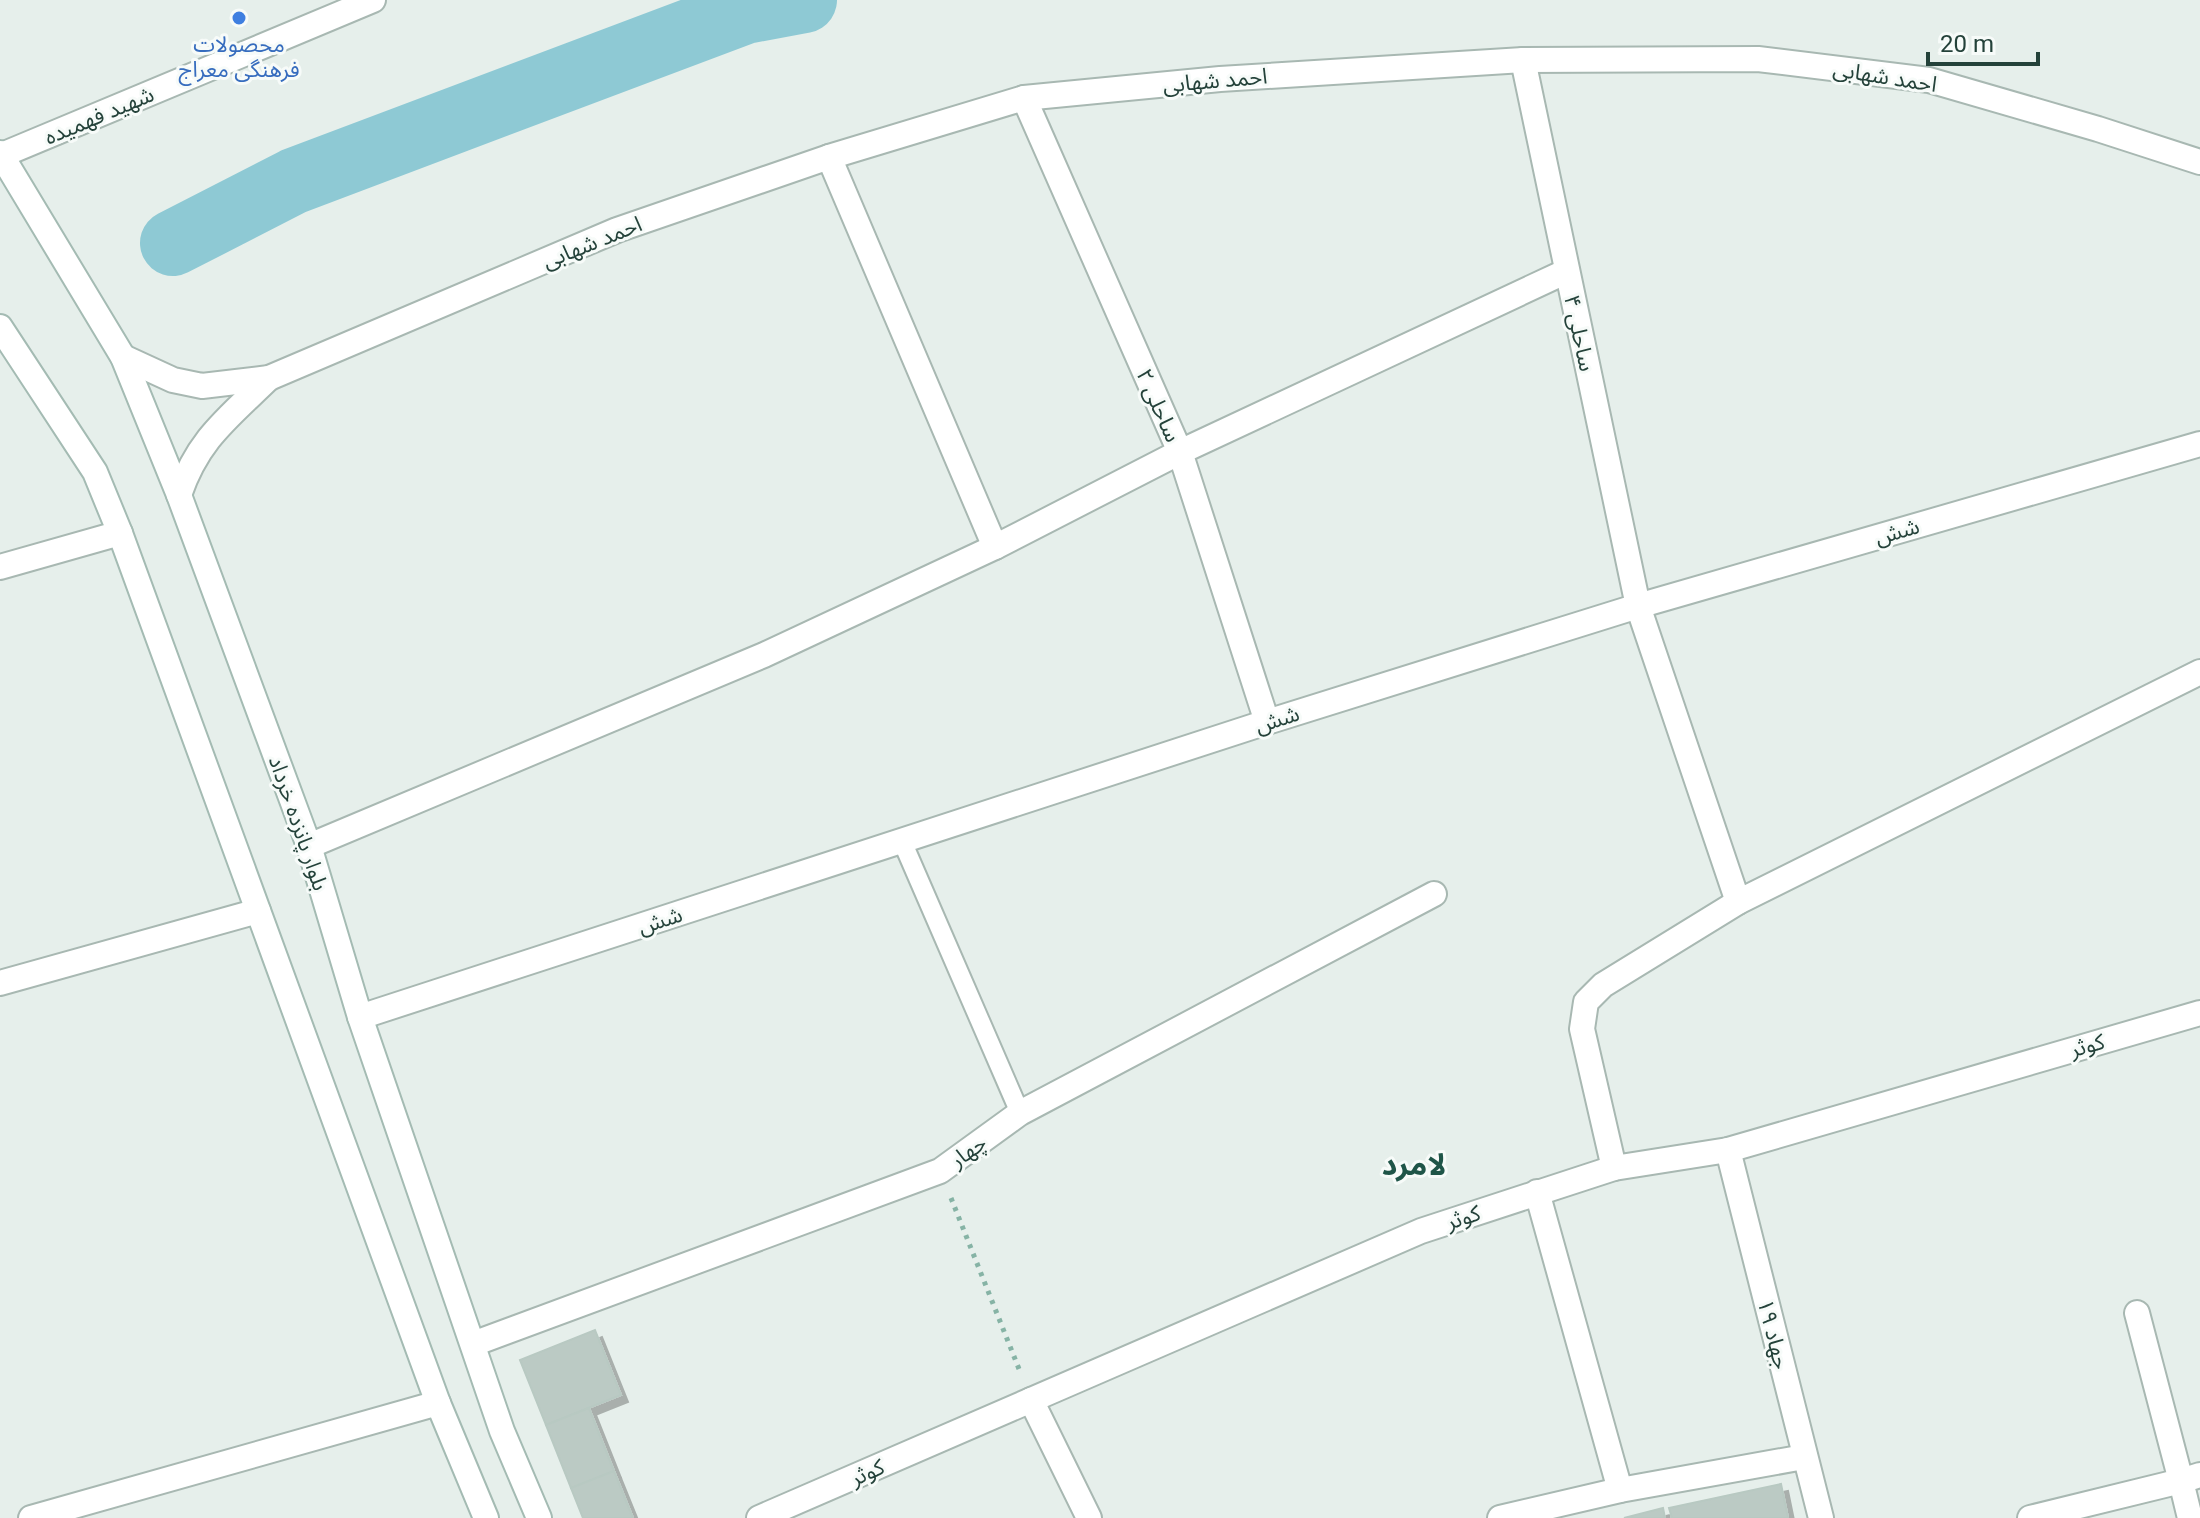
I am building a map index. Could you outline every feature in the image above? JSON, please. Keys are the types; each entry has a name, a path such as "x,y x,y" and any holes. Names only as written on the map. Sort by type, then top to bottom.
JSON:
{"street":[{"name":"شهید فهمیده","path":"1,154 373,0"},
{"name":"احمد شهابی","path":"123,357 173,380 202,386 269,378 617,230 829,157 1024,98 1220,79 1523,60 1758,59 1929,80 2200,162"},
{"name":"ساحلی ۴","path":"1523,60 1638,606 1738,902"},
{"name":"ساحلی ۲","path":"1024,98 1180,452 1267,722"},
{"name":"بلوار پانزده خرداد","path":"1,154 123,357 179,495 309,846 360,1017 502,1431 539,1518"},
{"path":"829,157 995,547"},
{"path":"309,846 764,655 995,547 1180,452 1567,271"},
{"path":"0,327 95,472 120,533 438,1403 486,1518"},
{"name":"احمد شهابی","path":"179,495 189,466 206,440 269,378"},
{"name":"شش","path":"360,1017 1267,722 1638,606 2200,444"},
{"path":"0,567 120,533"},
{"path":"1614,1168 1582,1029 1586,1002 1603,985 1738,902 2200,672"},
{"name":"چهار","path":"473,1344 940,1171 1020,1113 1434,894"},
{"path":"0,983 258,911"},
{"name":"کوثر","path":"759,1518 1421,1231 1614,1168 1728,1150 2200,1013"},
{"name":"جهاد ۱۹","path":"1728,1150 1821,1518"},
{"path":"1537,1192 1620,1490"},
{"path":"2137,1313 2191,1478 2190,1518"},
{"path":"1031,1400 1089,1518"},
{"path":"31,1518 438,1403"},
{"path":"1500,1518 1620,1490 1804,1457"},
{"path":"2030,1518 2191,1478"}],"lane":[{"path":"902,841 1020,1113"}],"path":[{"path":"940,1171 1031,1400"}],"building":[{"path":"595,1330 621,1395 546,1425 520,1360"},
{"path":"589,1408 614,1471 571,1488 546,1425"},
{"path":"614,1471 633,1518 583,1518 571,1488"},
{"path":"1781,1484 1788,1518 1672,1518 1669,1508"},
{"path":"1663,1508 1665,1518 1624,1518"}],"waterway":[{"path":"173,243 294,181 745,11 804,0"}],"place":[{"name":"محصولات فرهنگی معراج","path":"239,18"}],"district":[{"name":"لامرد","path":"1414,1165"}]}
